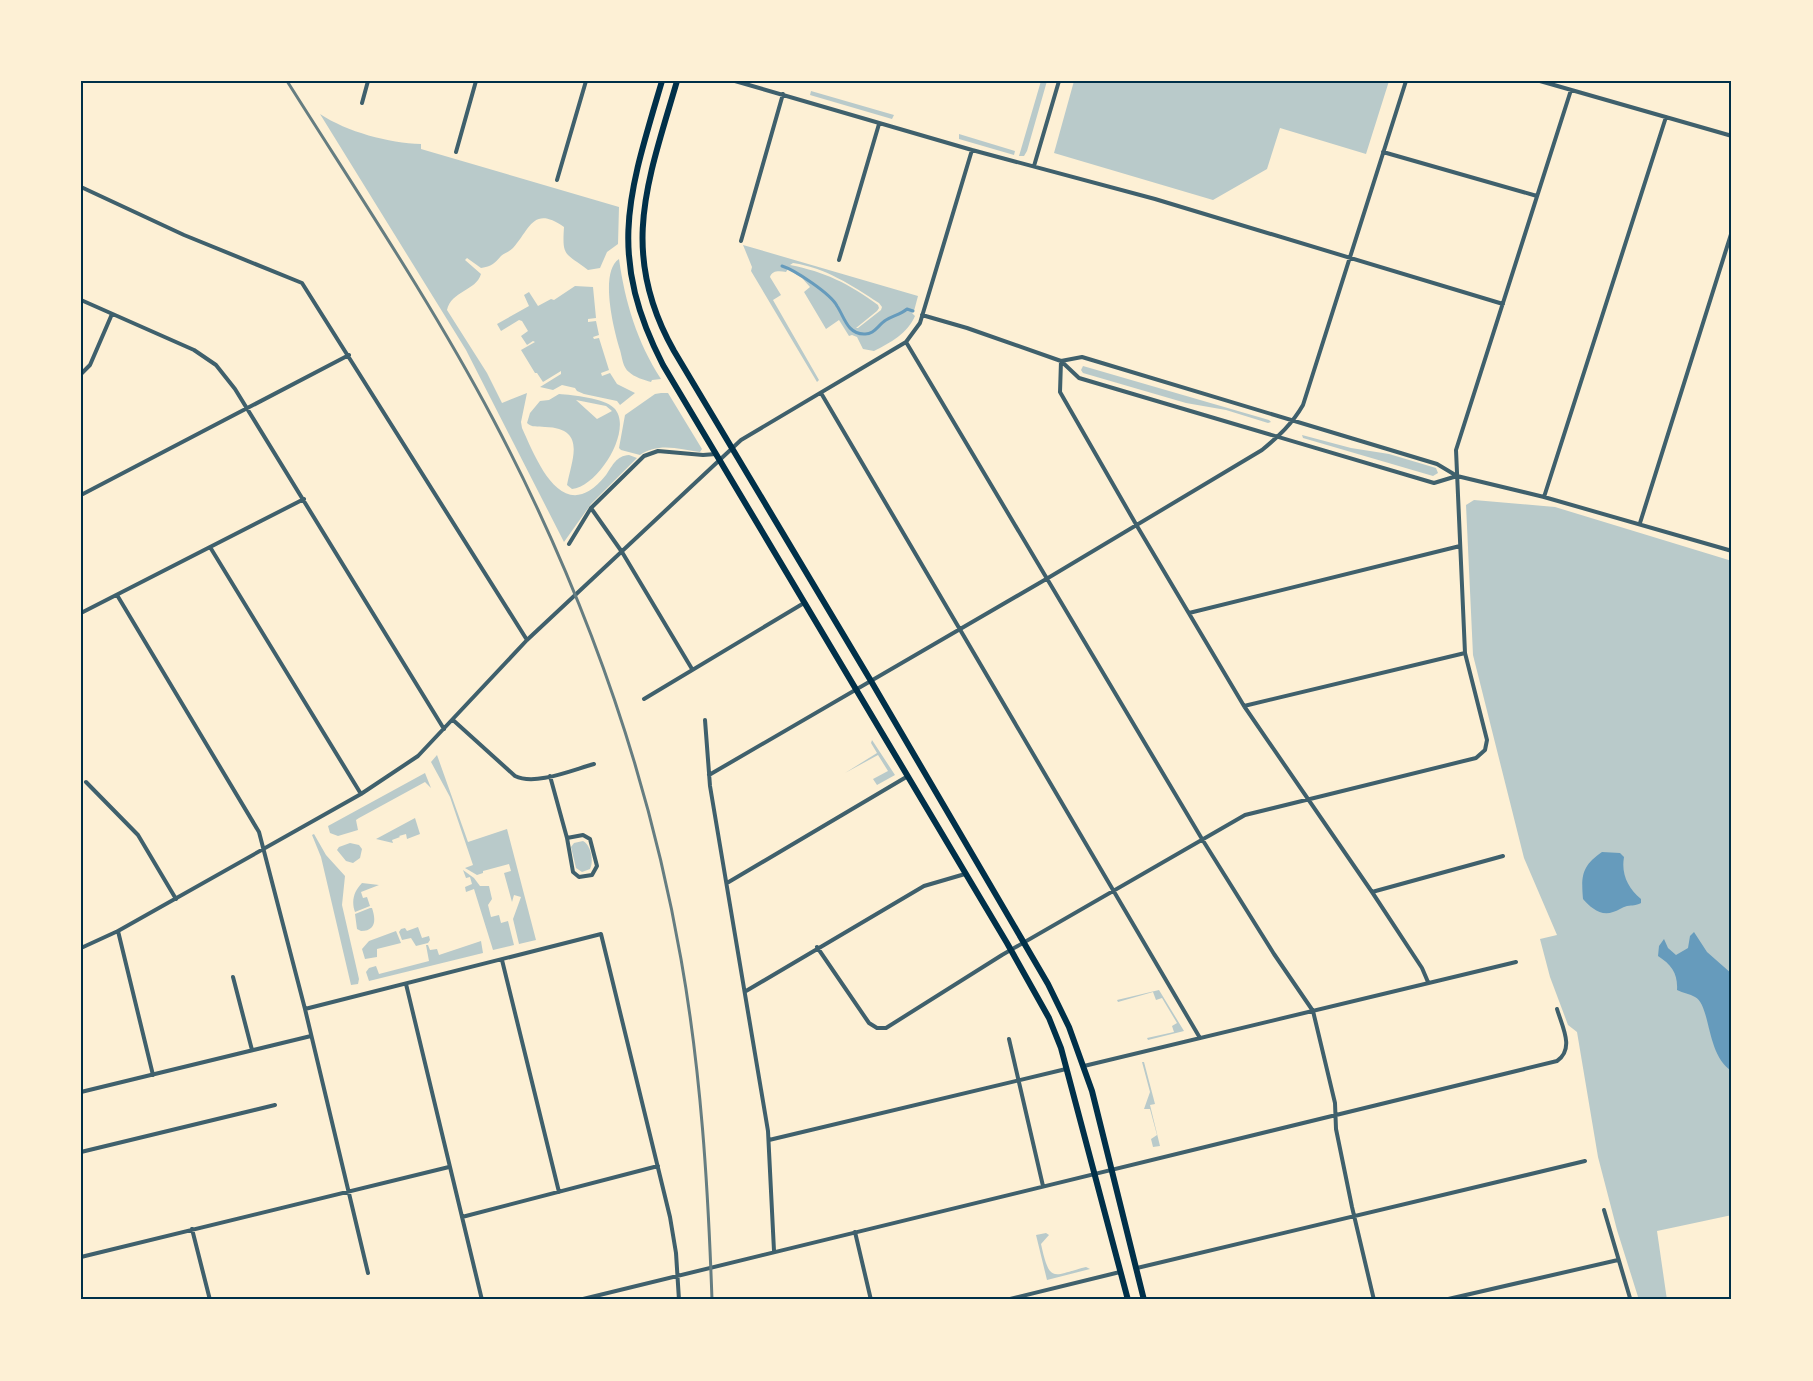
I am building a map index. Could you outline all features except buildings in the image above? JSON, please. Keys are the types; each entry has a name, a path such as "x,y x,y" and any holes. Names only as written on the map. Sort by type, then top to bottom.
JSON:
{"main road":[{"path":"662,81 629,203 627,240 630,273 639,309 651,342 1049,1018 1067,1068 1128,1300"},
{"path":"677,81 645,195 642,232 644,266 652,301 666,335 1056,998 1084,1066 1144,1300"}],"street":[{"path":"362,103 368,81"},
{"path":"456,152 476,81"},
{"path":"557,180 586,81"},
{"path":"735,81 879,124 1155,199 1503,304"},
{"path":"755,87 757,81"},
{"path":"1034,166 1059,81"},
{"path":"709,775 1137,526 1262,450 1279,436 1293,421 1303,405 1406,81"},
{"path":"1540,81 1732,136"},
{"path":"817,947 869,1023 882,1029 886,1028 1011,950 1245,815 1476,758 1485,750 1487,740 1465,653 1456,450 1571,90"},
{"path":"741,241 783,94"},
{"path":"1544,497 1666,117"},
{"path":"839,260 879,124"},
{"path":"81,948 118,931 265,849 361,794 418,756 527,640 741,440 906,342 919,326 972,150"},
{"path":"1383,152 1537,196"},
{"path":"81,187 184,235 302,283 527,640"},
{"path":"1640,523 1732,231"},
{"path":"81,300 181,344 207,358 225,375 304,499 444,729"},
{"path":"81,374 90,365 112,314"},
{"path":"922,315 1061,361 1079,378 1434,483 1457,476"},
{"path":"906,342 1203,839 1312,1011 1335,1103 1336,1129 1374,1300"},
{"path":"81,495 247,410 348,355"},
{"path":"1061,361 1082,357 1437,464 1457,476 1640,523 1732,551"},
{"path":"1061,361 1059,385 1062,398 1137,526 1244,706 1372,892 1422,968 1428,982"},
{"path":"821,393 1200,1038"},
{"path":"569,544 591,508 637,461 651,452 658,450 703,455 716,454"},
{"path":"81,613 304,499"},
{"path":"591,508 622,552 692,669"},
{"path":"1189,613 1460,546"},
{"path":"210,547 361,794"},
{"path":"117,595 259,832 305,1009 368,1273"},
{"path":"644,699 804,603"},
{"path":"1244,706 1465,653"},
{"path":"453,720 515,776 528,780 594,764"},
{"path":"705,720 709,775 769,1140 774,1251"},
{"path":"550,776 567,838 574,875 579,878 592,875 597,869 597,862 590,838 583,835 567,838"},
{"path":"727,883 908,776"},
{"path":"86,782 138,835 176,899"},
{"path":"1372,892 1503,856"},
{"path":"746,991 817,947 924,886 965,874"},
{"path":"118,931 153,1075"},
{"path":"305,1009 601,934 673,1229 679,1300"},
{"path":"502,960 559,1192"},
{"path":"1084,1066 1516,962"},
{"path":"233,977 252,1050"},
{"path":"405,984 482,1300"},
{"path":"579,1300 1557,1060 1565,1054 1567,1043 1557,1009"},
{"path":"81,1092 311,1036"},
{"path":"1009,1039 1043,1186"},
{"path":"769,1140 1067,1068"},
{"path":"81,1152 275,1105"},
{"path":"1137,1268 1585,1161"},
{"path":"462,1217 658,1166"},
{"path":"81,1257 348,1190 450,1167"},
{"path":"1604,1210 1630,1298"},
{"path":"192,1229 210,1300"},
{"path":"855,1232 872,1300"},
{"path":"1444,1300 1618,1260"},
{"path":"1006,1300 1120,1272"}],"shaded area":[{"path":"1041,81 1047,81 1027,151 1024,156 1019,156"},
{"path":"1074,81 1389,81 1366,154 1280,128 1267,169 1213,200 1054,153"},
{"path":"811,91 894,115 892,119 810,95"},
{"path":"320,114 343,126 369,135 421,144 421,149 619,207 618,244 607,252 600,268 588,270 570,257 564,244 564,227 545,218 539,219 528,227 513,248 492,264 481,268 467,258 465,260 481,274 474,284 453,299 447,310 487,373 502,403 527,393 521,422 522,428 544,472 564,493 577,495 591,490 621,457 629,455 637,458 591,504 564,542 466,350"},
{"path":"959,134 1015,151 1014,155 959,139"},
{"path":"743,245 918,296 912,313 915,316 908,328 892,341 874,351 863,349 857,337 849,336 839,320 826,329 804,292 810,287 802,278 788,269 786,272 772,273 770,277 781,295 773,300 819,380 817,382 751,271 752,267","holes":["793,263 805,265 848,284 879,303 881,310 856,328 877,311 878,305 836,279 790,265"]},
{"path":"619,259 633,321 645,351 661,379 651,382 642,379 631,374 624,365 614,330 609,288 613,266"},
{"path":"575,286 593,287 596,318 588,319 588,322 596,321 599,335 593,337 594,339 599,338 609,370 601,373 602,376 610,373 617,384 635,393 620,405 617,401 584,394 575,388 562,385 553,390 540,387 561,374 561,371 543,382 521,350 535,342 527,345 521,336 528,331 522,321 519,320 501,331 497,324 529,306 524,295 529,292 538,306 551,299 554,300"},
{"path":"1083,366 1271,422 1226,410 1186,403 1083,373 1081,370"},
{"path":"668,393 702,449 700,452 662,448 640,455 619,448 625,415 655,394"},
{"path":"559,394 596,399 614,408 619,417 620,429 611,455 593,478 572,489 567,485 574,447 572,439 567,433 558,429 533,426 527,423 530,413 540,401 549,400","holes":["576,400 606,406 612,411 597,419"]},
{"path":"1302,435 1351,448 1389,454 1436,468 1438,473 1433,476 1303,438"},
{"path":"1474,500 1555,507 1732,561 1732,1215 1657,1231 1667,1300 1639,1300 1617,1230 1598,1157 1577,1032 1568,1025 1550,977 1540,939 1557,935 1524,858 1473,655 1466,505"},
{"path":"872,740 895,775 877,785 873,779 888,771 878,755 845,773 877,753 871,743"},
{"path":"437,755 468,842 507,829 536,940 519,944 513,919 521,897 514,895 512,902 504,873 511,871 509,864 483,871 477,875 465,868 473,865 450,797 431,762"},
{"path":"425,773 431,788 425,782 359,818 356,820 358,830 338,836 330,833 328,826"},
{"path":"415,818 420,834 407,839 406,834 399,836 392,840 393,843 376,839"},
{"path":"314,834 326,855 345,876 342,905 359,979 358,984 351,985 321,857 312,835"},
{"path":"583,841 590,850 592,862 590,869 582,872 576,868 571,847 574,843"},
{"path":"350,843 359,845 362,849 360,858 353,863 346,861 337,850"},
{"path":"463,870 480,886 489,886 492,899 488,905 491,917 499,915 501,923 508,921 514,945 493,950 474,889 466,892 465,887 472,884 470,877 466,878"},
{"path":"362,883 379,885 361,892 363,898 367,897 370,906 355,912 354,896"},
{"path":"372,908 374,924 366,931 357,929 355,914"},
{"path":"418,927 422,938 429,936 428,943 416,946 411,938 402,940 399,932 401,929 405,928 407,931"},
{"path":"396,931 401,943 377,949 377,957 365,959 362,949 369,941"},
{"path":"481,941 483,953 369,981 366,972 369,968 376,966 379,974 429,961 426,945 430,950 437,949 439,955"},
{"path":"1159,990 1184,1031 1148,1040 1147,1038 1174,1032 1172,1026 1177,1023 1162,998 1156,1000 1153,992 1118,1002 1117,1000"},
{"path":"1142,1062 1144,1062 1155,1104 1150,1105 1160,1146 1153,1147 1151,1139 1157,1135 1150,1109 1144,1109 1150,1092"},
{"path":"1046,1233 1049,1235 1041,1244 1050,1271 1060,1274 1086,1267 1090,1269 1047,1280 1036,1235"}],"water":[{"path":"1602,852 1620,853 1624,857 1627,880 1632,890 1641,899 1641,903 1604,913 1592,908 1583,899 1584,872 1590,862"},
{"path":"1694,932 1707,952 1732,974 1732,1071 1718,1054 1700,1002 1695,997 1677,990 1673,970 1658,956 1659,946 1664,939 1668,948 1676,955 1688,948 1690,936"}],"waterway":[{"path":"782,266 804,277 828,295 850,328 858,333 871,333 886,320 907,309 913,311"}],"railway":[{"path":"287,81 419,290 493,419 555,548 608,682 650,819 681,959 694,1044 702,1129 712,1300"}]}
